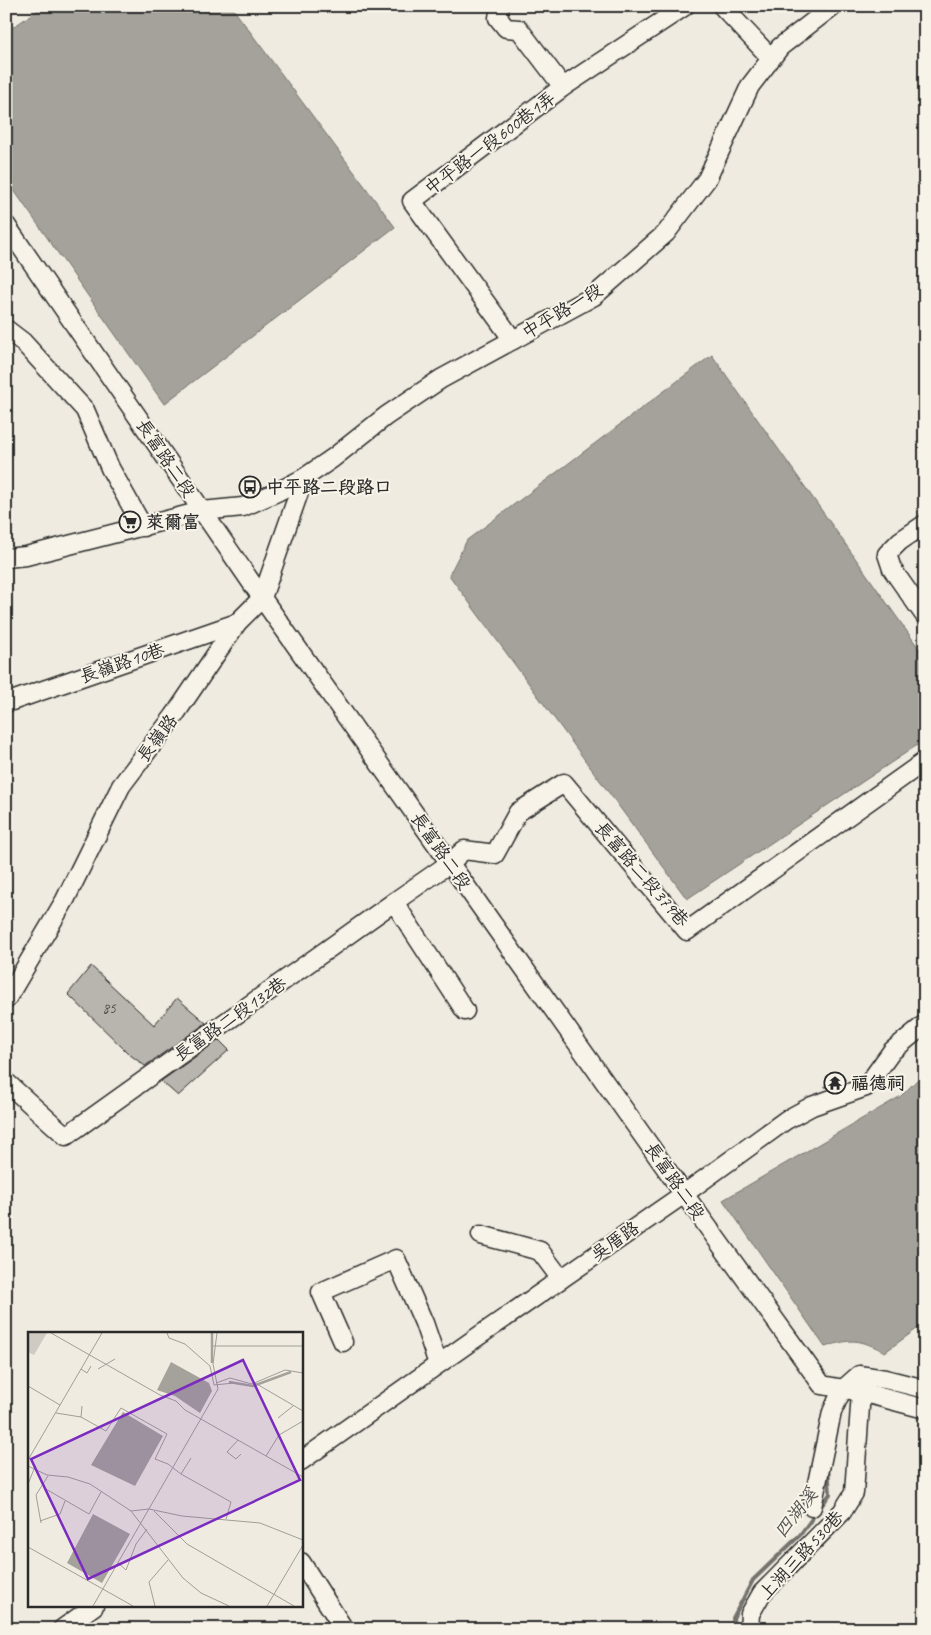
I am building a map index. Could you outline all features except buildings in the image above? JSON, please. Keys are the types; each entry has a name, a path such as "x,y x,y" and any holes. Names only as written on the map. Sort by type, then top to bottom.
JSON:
{"street":[{"path":"500,6 498,18 506,28 519,29 562,87"},
{"name":"中平路一段600巷1弄","path":"513,340 412,201 562,87 685,6"},
{"path":"722,6 771,58"},
{"name":"中平路一段","path":"6,558 26,556 202,511 243,507 304,478 333,458 386,416 441,379 594,296 666,233 707,179 750,86 780,47 833,6"},
{"name":"長富路二段","path":"9,235 262,598 822,1386 861,1392 925,1409"},
{"path":"6,329 22,342 85,410 110,468 143,527"},
{"name":"長嶺路","path":"6,1000 65,900 121,786 174,716 237,623 262,598 304,478"},
{"path":"925,524 900,541 887,554 892,568 925,616"},
{"name":"長嶺路10巷","path":"6,703 237,623"},
{"name":"長富路二段379巷","path":"450,863 464,850 495,854 518,812 564,783 688,931 925,761"},
{"name":"長富路二段132巷","path":"6,1082 66,1136 450,863"},
{"path":"394,902 465,1011"},
{"name":"吳厝路","path":"302,1460 684,1194 786,1120 812,1106 866,1087 892,1051 925,1024"},
{"path":"481,1235 540,1251 560,1279"},
{"path":"343,1342 322,1292 396,1259 424,1323 438,1364"},
{"path":"812,1507 832,1412 842,1390 859,1375 925,1389"},
{"name":"上湖三路530巷","path":"749,1629 750,1614 762,1593 842,1512 854,1493 861,1392"},
{"path":"302,1564 344,1629"},
{"path":"62,1629 91,1608"}],"shaded area":[{"path":"44,6 231,6 395,227 164,404 6,179 6,32"},
{"path":"712,355 925,657 925,740 687,899 449,575 467,540"},
{"path":"925,1072 925,1323 885,1352 869,1344 856,1341 825,1347 723,1200 901,1096"}],"waterway":[{"name":"四湖溪","path":"734,1629 733,1618 753,1580 800,1535 830,1494 828,1468"}],"place":[{"name":"中平路二段路口","path":"250,487"},
{"name":"萊爾富","path":"130,522"},
{"name":"福德祠","path":"835,1083"}]}
